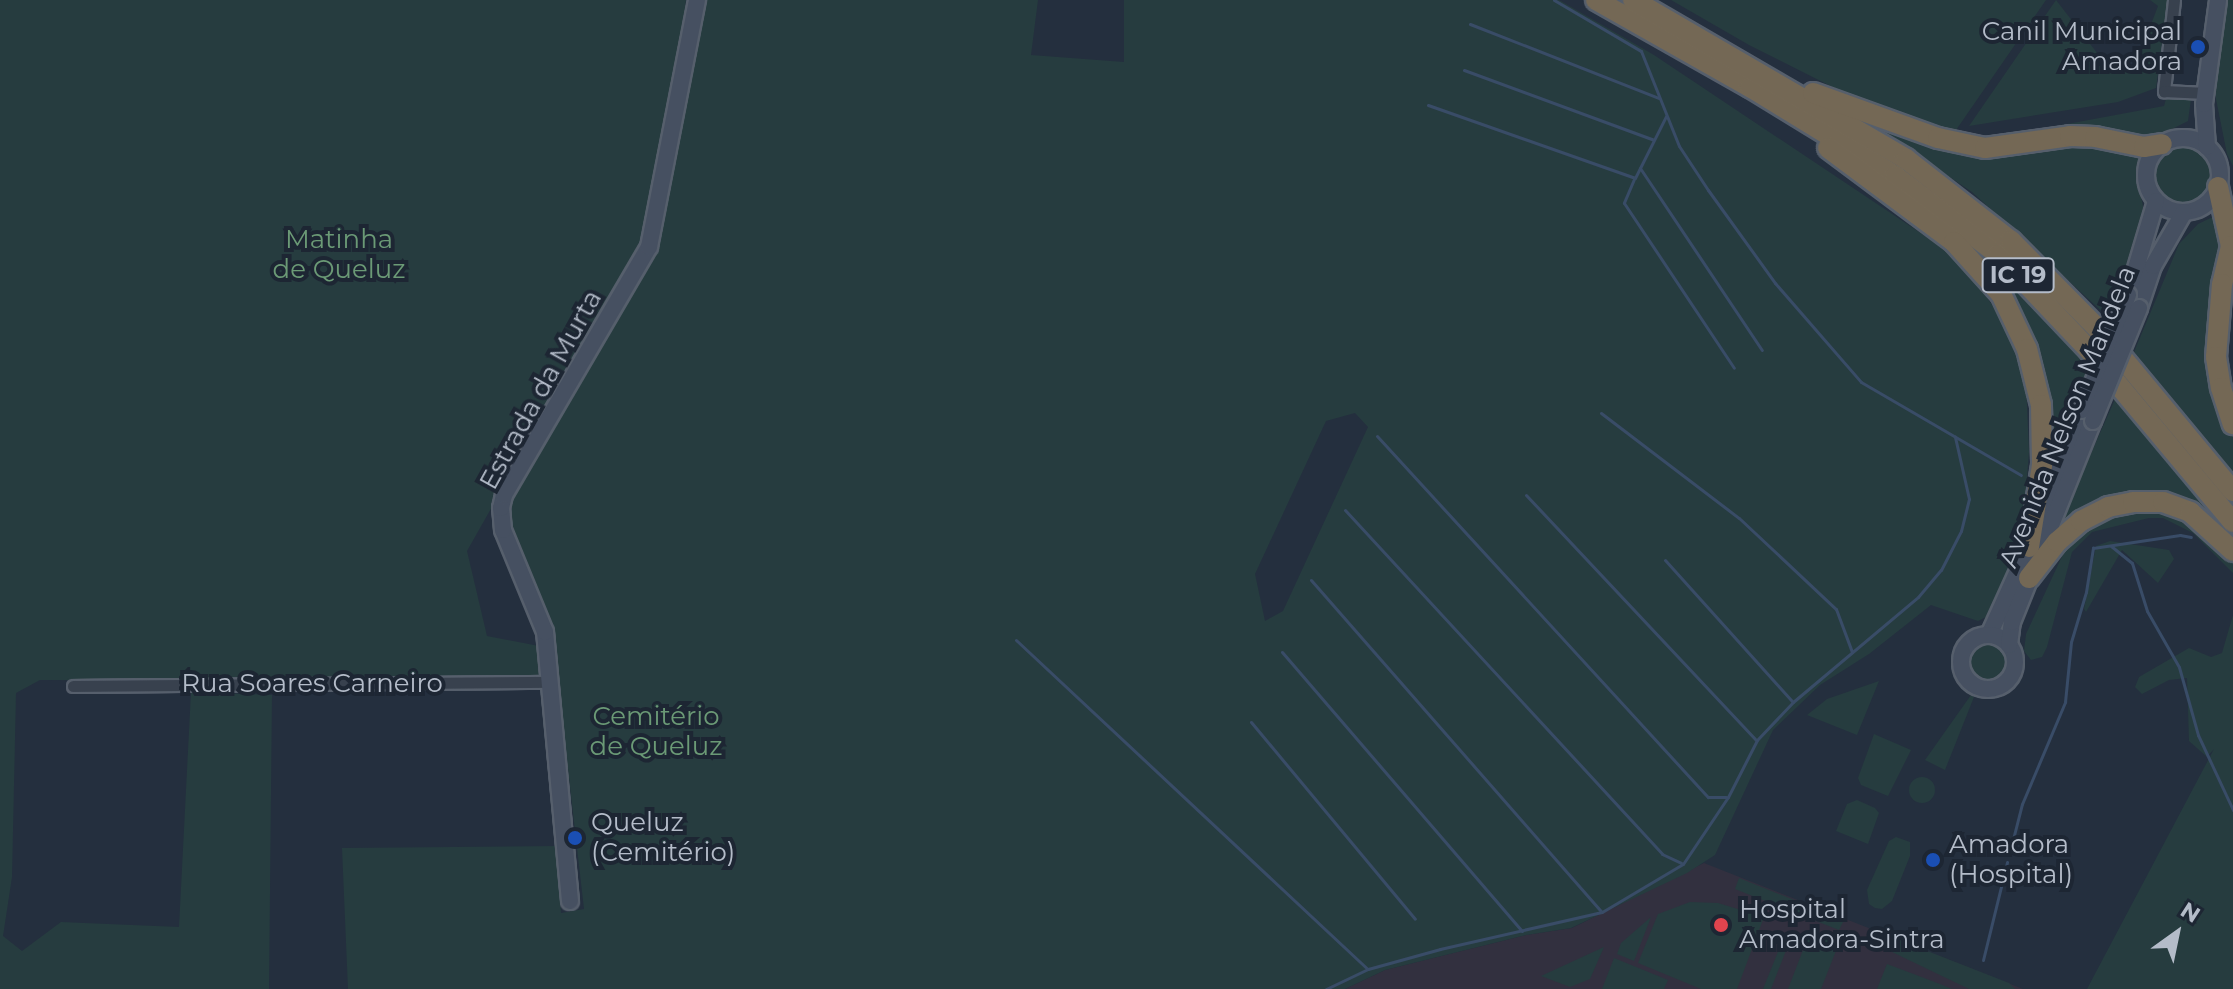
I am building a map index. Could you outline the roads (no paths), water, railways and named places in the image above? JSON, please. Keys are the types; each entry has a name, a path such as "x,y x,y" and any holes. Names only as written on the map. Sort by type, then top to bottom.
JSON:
{"highway":[{"name":"IC 19","path":"1596,0 1906,159 2011,241 2100,331 2233,491"},
{"name":"IC 19","path":"1633,0 1895,176 1999,255 2090,351 2233,522"},
{"path":"1754,79 1985,148 2070,136 2095,137 2144,147 2162,144"},
{"path":"1754,79 1954,242 2001,294 2027,349 2041,405 2042,465 2029,547"},
{"path":"2218,187 2231,246 2222,284 2216,357 2221,388 2233,424"},
{"path":"2029,578 2057,542 2081,521 2108,507 2133,502 2163,502 2190,512 2233,551"}],"main road":[{"name":"Estrada da Murta","path":"570,901 545,632 503,530 501,508 504,495 649,247 697,0"},
{"path":"2207,147 2183,138 2162,144 2154,152 2146,171 2149,192 2156,201 2184,212 2198,209 2210,200 2218,187 2220,170 2207,147 2205,99 2218,0"},
{"path":"2183,138 2205,99"},
{"name":"Avenida Nelson Mandela","path":"2134,302 2156,201"},
{"name":"Avenida Nelson Mandela","path":"1989,635 2088,415 2134,302 2184,212"},
{"name":"Avenida Nelson Mandela","path":"2009,645 2012,622 2088,415"},
{"path":"1989,635 2009,645 2015,663 2007,681 1990,689 1978,687 1964,674 1962,655 1976,638 1989,635"}],"street":[{"path":"2174,0 2164,91 2205,99"},
{"name":"Rua Soares Carneiro","path":"73,686 551,682"}],"waterway":[{"path":"1554,0 1641,51 1679,146 1708,190 1775,283 1861,382 2021,475"},
{"path":"1470,24 1659,98"},
{"path":"1464,70 1654,140"},
{"path":"1428,105 1635,178 1666,116"},
{"path":"1640,168 1762,350"},
{"path":"1634,179 1624,203 1734,368"},
{"path":"1601,413 1739,518 1836,609 1852,652"},
{"path":"1377,436 1708,797 1726,797"},
{"path":"1326,989 1368,969 1602,912 1683,864 1728,797 1757,740 1793,702 1918,597 1941,570 1961,531 1969,499 1955,437"},
{"path":"1526,495 1756,740"},
{"path":"1345,510 1662,854 1681,863"},
{"path":"2011,847 2022,804 2065,702 2071,642 2086,592 2093,548 2180,535 2191,537"},
{"path":"2111,546 2132,563 2147,611 2179,667 2198,735 2233,810"},
{"path":"1665,560 1793,702"},
{"path":"1311,580 1601,911"},
{"path":"1016,640 1367,968"},
{"path":"1282,652 1522,931"},
{"path":"1251,722 1415,919"},
{"path":"1983,960 2007,862"}],"place":[{"name":"Canil Municipal Amadora","path":"2198,47"},
{"name":"Queluz (Cemitério)","path":"575,838"},
{"name":"Amadora (Hospital)","path":"1933,860"},
{"name":"Hospital Amadora-Sintra","path":"1721,925"}],"park label":[{"name":"Matinha de Queluz","path":"339,255"},
{"name":"Cemitério de Queluz","path":"656,732"}]}
